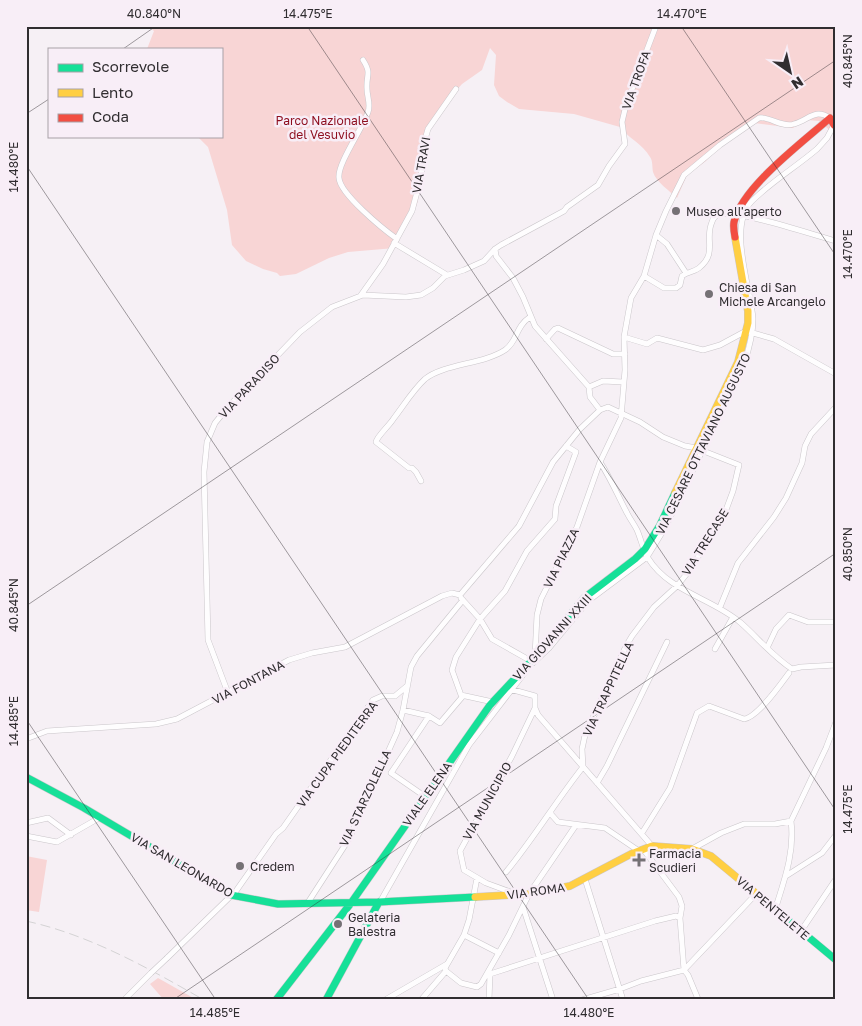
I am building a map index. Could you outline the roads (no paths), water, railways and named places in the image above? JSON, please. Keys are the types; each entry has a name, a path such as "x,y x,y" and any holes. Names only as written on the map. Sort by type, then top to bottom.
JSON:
{"main road":[{"path":"734,215 746,198 777,166 834,122"},
{"name":"VIA CESARE OTTAVIANO AUGUSTO","path":"645,549 660,525 699,449 750,332 733,224 734,215"},
{"name":"VIA GIOVANNI XXIII","path":"508,688 584,598 635,559 645,549"},
{"name":"VIALE ELENA","path":"276,1000 351,903 493,702 508,688"},
{"name":"VIA SAN LEONARDO","path":"26,777 231,895 278,904 351,903"},
{"name":"VIA ROMA","path":"351,903 529,894 570,886 652,846 692,849 711,856"},
{"name":"VIA PENTELETE","path":"711,856 836,960"},
{"path":"326,1000 379,902"}],"street":[{"name":"VIA TROFA","path":"495,248 564,211 598,185 625,144 622,122 626,105 656,26"},
{"path":"363,60 369,71 367,84 368,111 340,168 339,179 346,193 395,241 447,275"},
{"name":"VIA TRAVI","path":"361,296 412,211 421,177 424,143 428,130 456,90"},
{"path":"622,412 624,336 631,298 644,276 656,235 684,176 720,145 763,117 780,124 793,125 808,116 824,114 834,122 827,138 818,148 750,203 743,215"},
{"path":"644,276 664,288 671,289 680,285 682,276 701,267 708,257 711,249 710,227 715,216 720,214 743,215 836,241"},
{"name":"VIA CESARE OTTAVIANO AUGUSTO","path":"743,215 741,236 753,311 750,332"},
{"path":"656,235 667,244 686,273"},
{"name":"VIA PARADISO","path":"228,693 208,640 204,472 207,442 215,424 228,407 300,332 332,307 361,296 413,297 421,295 447,275 484,261 495,248"},
{"path":"495,248 496,256 513,278 520,291 534,326 589,387 590,397 600,410"},
{"path":"421,481 412,468 409,468 376,442 377,437 385,430 426,378 444,370 484,359 505,350 511,345 520,326 530,318"},
{"path":"546,339 558,328 613,354 624,354"},
{"path":"624,336 647,344 657,338 703,350 750,332 774,340 836,374"},
{"path":"589,387 603,381 623,382"},
{"path":"406,686 411,667 417,656 519,526 533,502 543,478 554,462 566,446 600,410 608,407 622,412 663,437 699,449"},
{"path":"720,608 738,563 768,525 786,498 802,463 805,446 811,434 836,407"},
{"name":"VIA PIAZZA","path":"533,659 537,615 541,600 576,527 600,462 622,412"},
{"path":"463,696 452,670 456,657 480,619 505,590 527,551 556,519 556,506 576,452 566,446"},
{"name":"VIA CESARE OTTAVIANO AUGUSTO","path":"648,557 665,528 699,449"},
{"name":"VIA TRECASE","path":"668,594 690,571 722,518 728,506 738,471 739,465 699,449"},
{"path":"600,462 615,487 648,557 660,573 688,593 720,608 733,617 792,669 836,665"},
{"name":"VIA GIOVANNI XXIII","path":"508,688 549,648 588,601 648,557"},
{"name":"VIA FONTANA","path":"26,739 46,731 156,724 177,719 289,660 312,653 345,648 442,596 452,593 461,598"},
{"name":"VIA TRAPPITELLA","path":"583,767 582,748 585,735 626,646 654,607 668,594"},
{"path":"461,598 480,619 492,639 533,659"},
{"path":"767,648 776,630 789,615 808,622 836,622"},
{"path":"716,649 733,617"},
{"path":"597,783 608,766 667,642"},
{"path":"642,833 670,788 677,773 697,713 709,706 749,718 760,708 789,673"},
{"name":"VIA STARZOLELLA","path":"307,904 349,838 397,732 404,710 406,686"},
{"name":"VIA CUPA PIEDITERRA","path":"124,1000 236,890 276,834 283,828 373,700 382,696 394,696 406,686"},
{"path":"508,688 535,696 535,708 538,714 652,846"},
{"name":"VIALE ELENA","path":"379,902 469,745 508,688"},
{"path":"463,696 493,702"},
{"path":"404,710 428,716 440,724 463,696"},
{"name":"VIA MUNICIPIO","path":"516,894 477,878 464,870 460,855 461,848 512,756 535,708"},
{"path":"391,773 428,716"},
{"path":"775,910 786,876 793,837 791,822 826,748 836,722"},
{"path":"381,766 420,793"},
{"path":"506,872 550,813 558,798 583,767"},
{"path":"550,813 558,822 605,828 641,850 679,897 682,906 680,918 684,970 700,1000"},
{"path":"26,824 48,818 71,834"},
{"path":"26,836 57,842 99,818"},
{"path":"692,849 721,833 744,824 791,822"},
{"path":"446,970 461,983 476,987 481,984 529,894 576,825"},
{"path":"786,876 822,852 836,835"},
{"path":"420,1000 446,970 464,935 474,898 477,878"},
{"path":"585,879 623,1000"},
{"path":"801,932 836,879"},
{"path":"582,1000 620,990 641,981 684,970 756,894"},
{"path":"523,907 553,1000"},
{"path":"489,972 655,921 676,916 680,918"},
{"path":"464,935 499,953"},
{"path":"385,1000 448,964"},
{"path":"488,1000 489,972"}],"railway":[{"path":"26,921 50,927 96,944 162,976 204,1000"}],"place":[{"name":"Museo all'aperto","path":"676,211"},
{"name":"Chiesa di San Michele Arcangelo","path":"709,294"},
{"name":"Farmacia Scudieri","path":"639,860"},
{"name":"Credem","path":"240,866"},
{"name":"Gelateria Balestra","path":"338,924"}],"park label":[{"name":"Parco Nazionale del Vesuvio","path":"322,127"}]}
